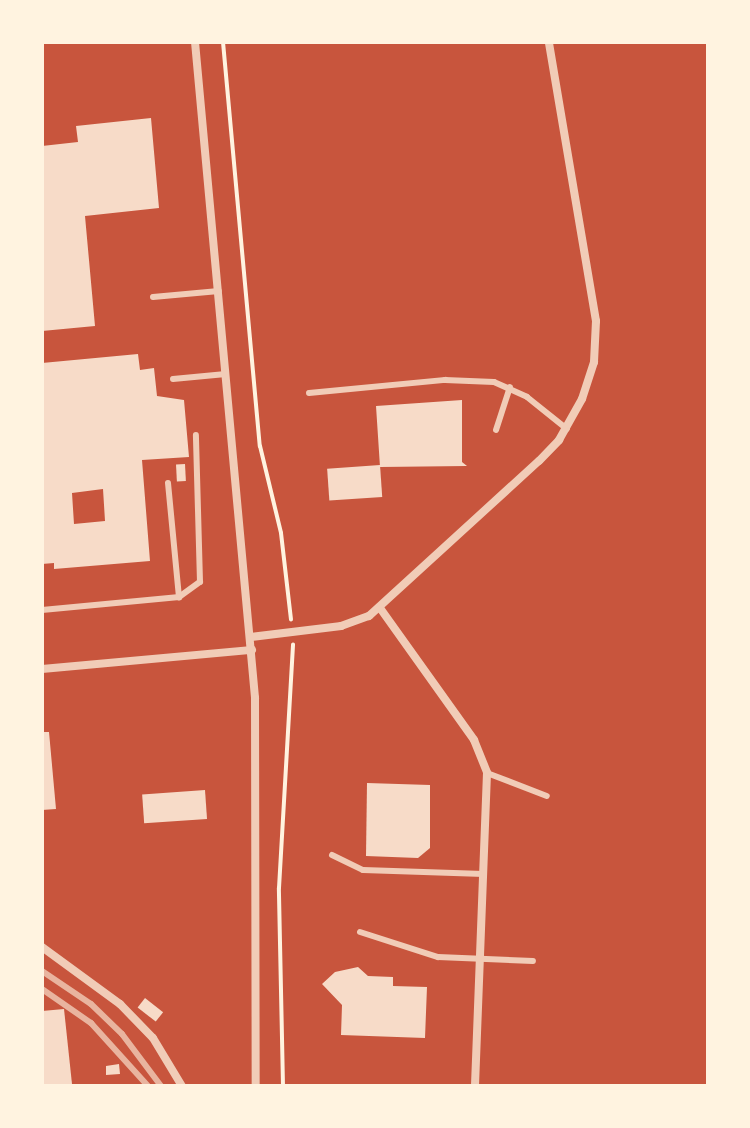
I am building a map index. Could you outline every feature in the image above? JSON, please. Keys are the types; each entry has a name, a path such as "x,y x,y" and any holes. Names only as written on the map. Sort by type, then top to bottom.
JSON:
{"street":[{"path":"195,42 252,650 256,1086"},
{"path":"251,637 358,622 380,608 539,461 567,429 586,390 596,321 549,42"},
{"path":"380,608 474,740 487,773 475,1086"},
{"path":"42,669 252,650"},
{"path":"42,947 120,1004 153,1038 182,1086"}],"lane":[{"path":"153,297 219,291"},
{"path":"173,379 226,374"},
{"path":"309,393 445,380 510,387 567,429"},
{"path":"496,430 510,387"},
{"path":"42,610 179,597 191,592 203,573 196,435"},
{"path":"168,483 179,597"},
{"path":"487,773 547,796"},
{"path":"332,855 363,870 484,874"},
{"path":"360,932 416,953 533,961"}],"path":[{"path":"223,42 260,446 281,533 295,661 287,706 279,888 283,1086"}],"building":[{"path":"151,118 159,208 85,216 95,326 42,331 42,146 78,142 76,126"},
{"path":"138,354 140,370 154,368 157,396 184,400 189,457 142,460 150,561 54,569 54,563 42,564 42,363","holes":["103,489 105,521 74,524 72,493"]},
{"path":"462,400 462,462 467,466 380,467 376,406"},
{"path":"176,464 185,464 186,481 177,481"},
{"path":"380,465 382,497 329,501 327,469"},
{"path":"42,732 49,732 56,809 42,810"},
{"path":"367,783 430,785 430,848 418,858 366,856"},
{"path":"205,790 207,819 144,823 142,794"},
{"path":"358,967 368,976 393,977 393,986 427,987 425,1038 341,1035 342,1005 322,984 335,972"},
{"path":"145,998 163,1012 156,1022 138,1007"},
{"path":"64,1009 72,1084 42,1086 42,1011"},
{"path":"119,1064 120,1074 106,1075 106,1066"}],"railway":[{"path":"42,971 91,1004 122,1034 161,1086"},
{"path":"42,989 91,1023 147,1085"}]}
